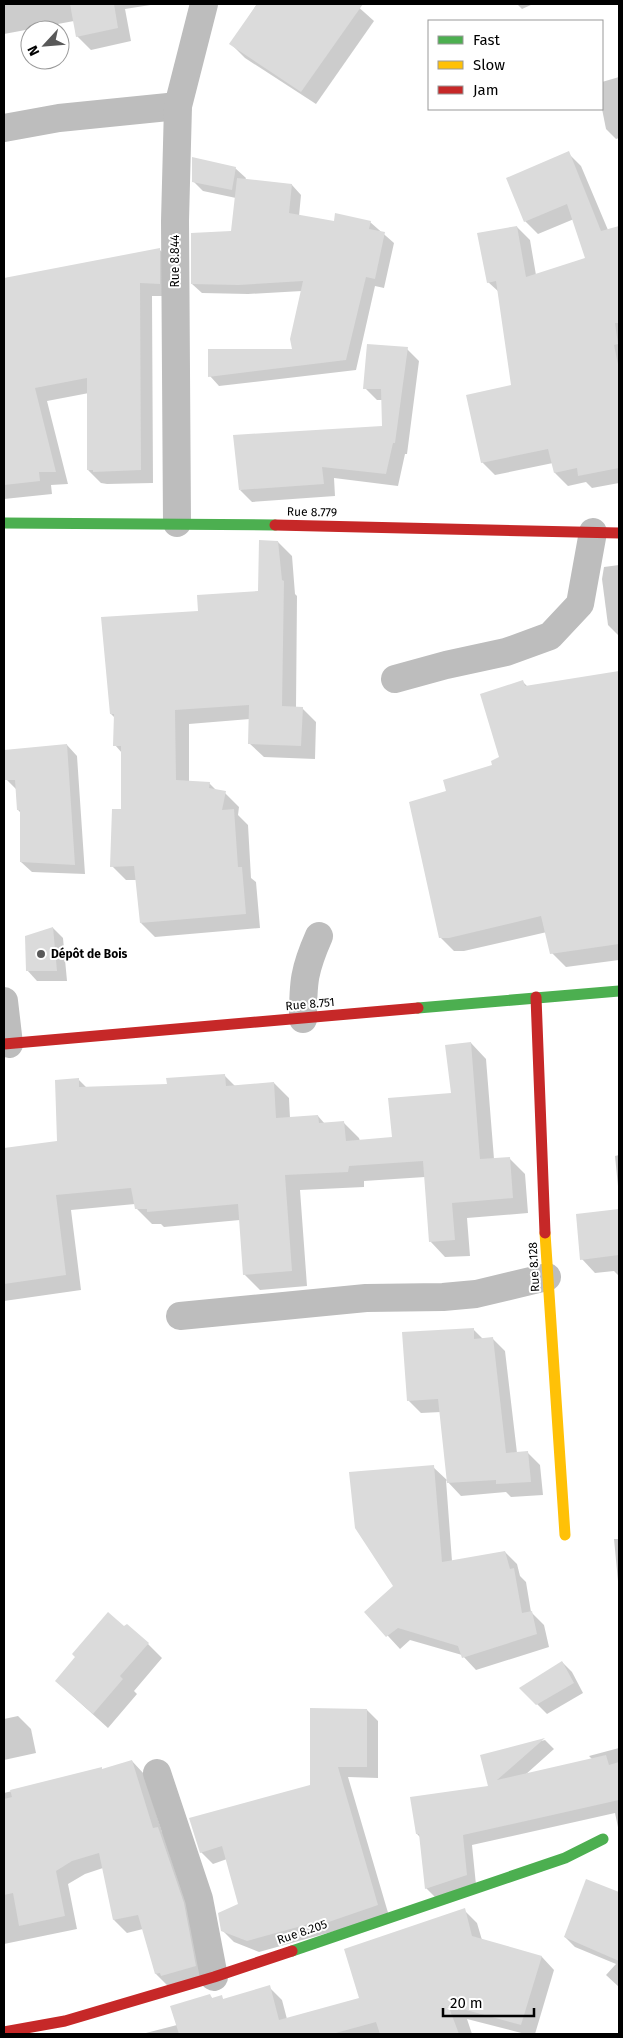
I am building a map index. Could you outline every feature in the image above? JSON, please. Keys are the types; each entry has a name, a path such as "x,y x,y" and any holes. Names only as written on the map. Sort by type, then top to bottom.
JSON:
{"street":[{"name":"Rue 8.844","path":"177,522 175,221 178,106 204,4"},
{"path":"4,128 59,118 178,106"},
{"name":"Rue 8.779","path":"4,522 177,522 619,532"},
{"path":"395,679 446,665 506,652 550,636 580,604 592,532"},
{"path":"303,1019 303,983 308,962 320,936"},
{"name":"Rue 8.751","path":"6,1044 619,991"},
{"name":"Rue 8.128","path":"536,997 547,1277 565,1535"},
{"path":"4,1001 6,1044"},
{"path":"180,1316 366,1298 443,1297 476,1294 547,1277"},
{"path":"157,1773 199,1899 214,1977"},
{"name":"Rue 8.205","path":"4,2032 65,2021 214,1977 565,1858 603,1839"}],"building":[{"path":"70,4 114,4 118,28 76,37"},
{"path":"257,4 363,4 301,92 229,44"},
{"path":"569,151 601,231 619,226 619,323 615,323 618,344 614,345 619,369 619,468 578,476 577,468 554,473 548,449 481,463 466,395 511,385 496,281 487,283 477,233 517,226 526,277 585,258 567,204 524,222 506,178"},
{"path":"192,157 236,167 232,190 192,182"},
{"path":"237,178 292,184 289,213 334,221 335,213 371,221 369,229 385,232 375,279 366,277 346,360 208,377 208,349 292,349 290,339 303,281 238,285 191,284 191,233 231,231"},
{"path":"160,248 160,284 140,283 141,470 93,472 93,470 87,470 87,378 35,388 56,472 39,472 40,481 4,485 4,278"},
{"path":"367,344 408,347 395,443 393,443 386,474 322,467 324,484 239,490 233,435 382,426 381,389 363,389"},
{"path":"259,540 278,541 282,580 284,581 282,706 303,707 301,746 248,744 249,705 175,710 176,780 210,782 209,788 226,791 222,810 234,809 238,867 242,867 246,914 140,923 134,866 110,867 112,809 121,809 121,746 113,746 114,714 110,714 101,617 198,611 197,595 258,591"},
{"path":"619,671 619,944 550,954 541,916 449,938 439,938 409,802 446,791 443,780 492,765 491,761 499,757 480,694 523,680 525,686"},
{"path":"67,744 75,865 20,862 20,810 17,810 15,780 5,780 4,750"},
{"name":"Dépôt de Bois","path":"53,927 57,971 26,971 25,936"},
{"path":"471,1042 480,1159 510,1157 513,1198 452,1203 455,1240 429,1242 423,1161 349,1166 348,1172 285,1175 292,1271 243,1275 238,1204 147,1212 147,1209 135,1209 131,1188 56,1195 66,1275 4,1284 4,1148 57,1141 55,1080 79,1078 79,1087 167,1084 166,1078 225,1074 226,1086 274,1082 276,1118 318,1115 319,1123 344,1121 346,1141 392,1137 388,1098 451,1093 445,1045"},
{"path":"619,1209 619,1255 580,1260 576,1214"},
{"path":"474,1328 474,1339 493,1337 506,1453 528,1451 531,1482 496,1484 496,1480 447,1483 438,1399 407,1401 402,1332"},
{"path":"434,1465 442,1562 505,1551 510,1569 514,1568 522,1613 532,1611 537,1634 462,1658 458,1646 398,1628 386,1637 364,1612 393,1586 355,1528 349,1472"},
{"path":"108,1612 124,1626 127,1624 149,1643 120,1676 123,1679 93,1714 55,1681 75,1657 72,1654"},
{"path":"562,1661 574,1683 536,1705 519,1688"},
{"path":"310,1708 367,1709 367,1767 338,1767 378,1905 317,1926 316,1922 247,1941 221,1931 218,1913 238,1904 222,1846 200,1853 189,1818 310,1785"},
{"path":"545,1738 497,1780 606,1755 609,1765 619,1762 619,1800 463,1835 467,1875 425,1889 419,1834 416,1834 410,1797 488,1786 480,1755"},
{"path":"132,1760 153,1828 158,1827 184,1903 196,1966 161,1976 160,1973 155,1974 138,1915 113,1920 99,1853 72,1861 56,1871 65,1916 19,1926 13,1893 4,1895 4,1799 12,1797 10,1790 102,1767 102,1769"},
{"path":"586,1879 619,1892 619,1961 564,1937"},
{"path":"465,1908 472,1936 542,1956 521,2025 448,2005 459,2034 380,2034 376,2022 332,2034 179,2034 170,2006 210,1994 212,1998 222,1995 223,1999 270,1985 279,2020 359,1998 344,1949"}],"traffic: fast":[{"path":"4,523 275,525"},
{"path":"418,1008 619,991"},
{"path":"292,1951 565,1858 603,1839"}],"traffic: slow":[{"path":"545,1233 565,1535"}],"traffic: jam":[{"path":"275,525 619,533"},
{"path":"536,997 545,1233"},
{"path":"4,1044 418,1008"},
{"path":"4,2032 65,2021 214,1977 292,1951"}],"place":[{"name":"Dépôt de Bois","path":"41,954"}]}
